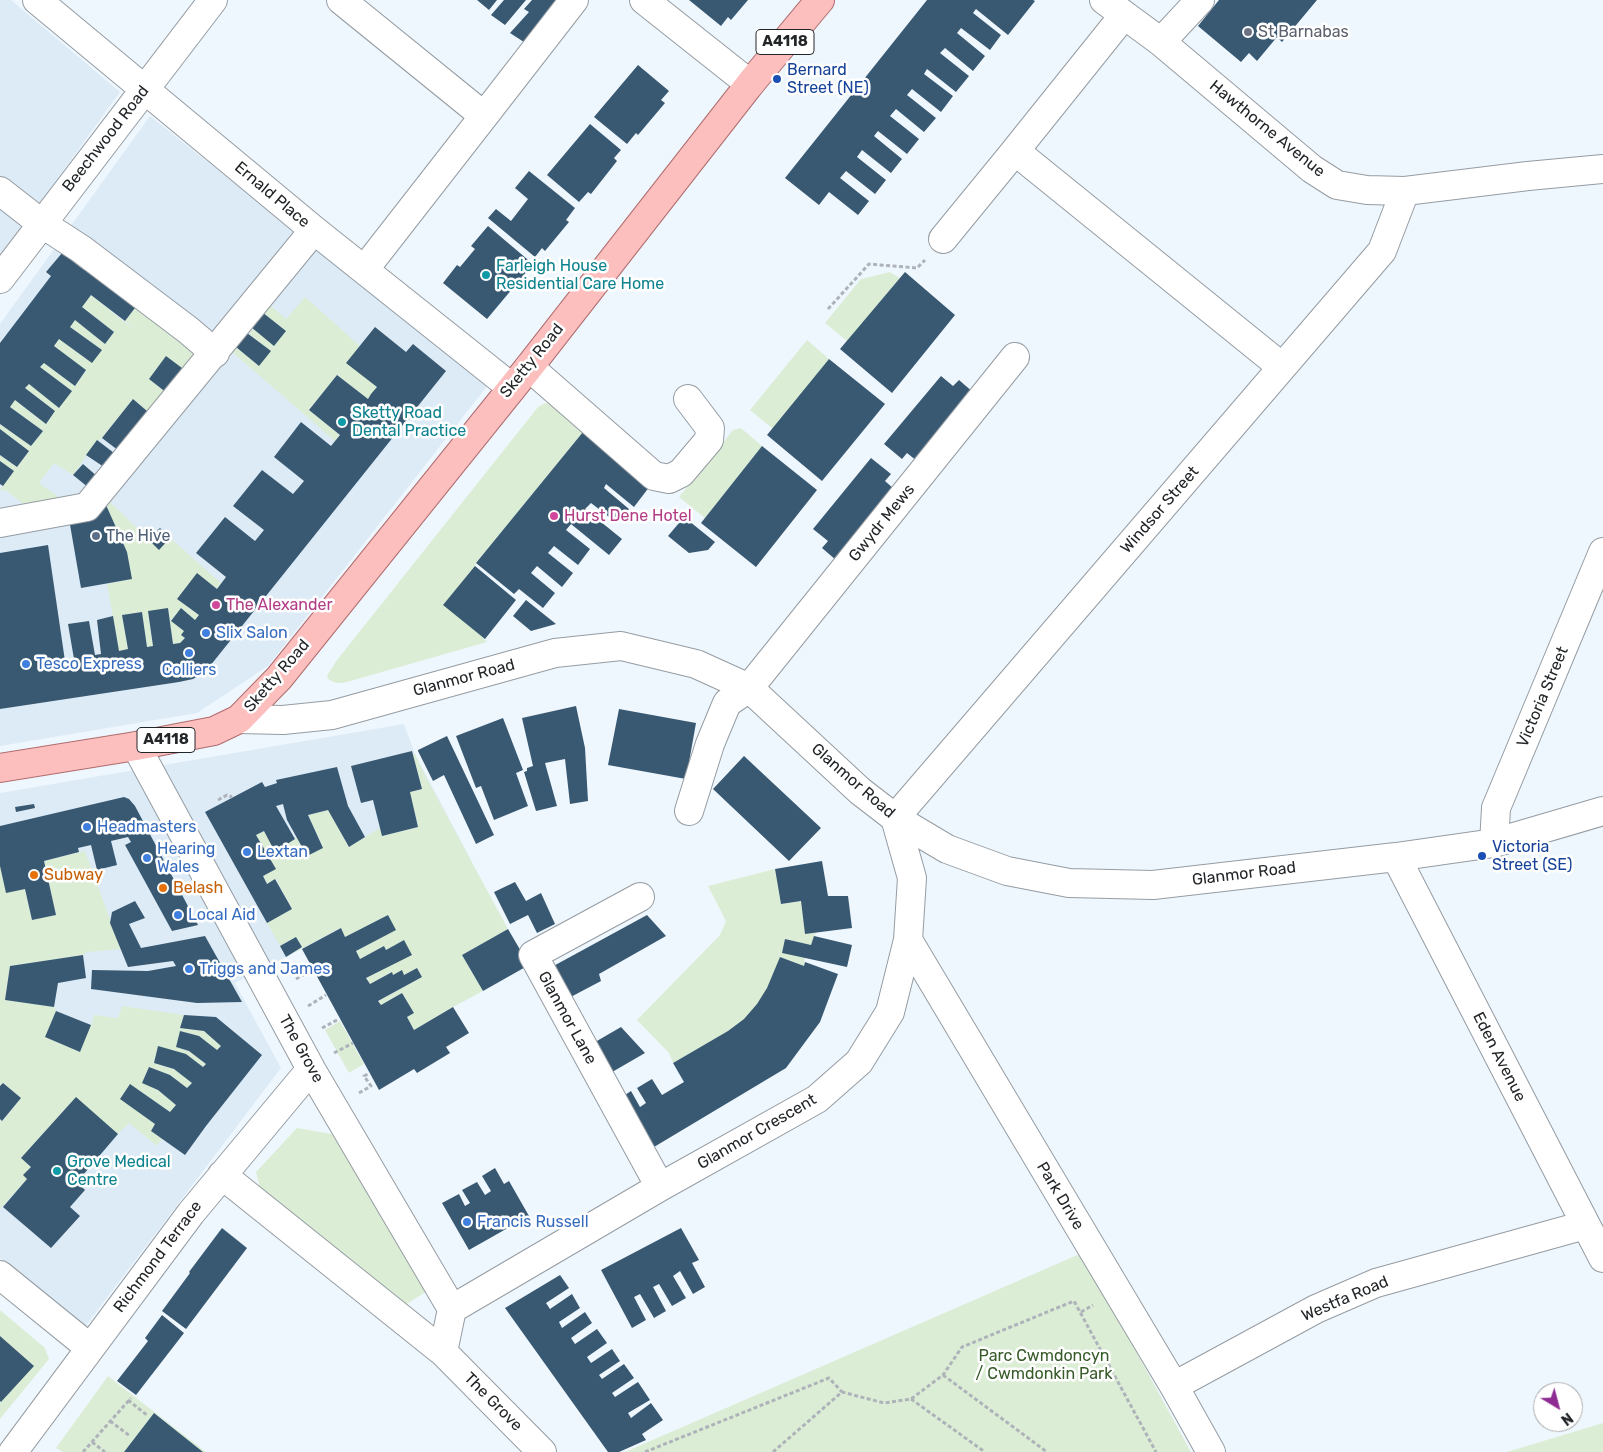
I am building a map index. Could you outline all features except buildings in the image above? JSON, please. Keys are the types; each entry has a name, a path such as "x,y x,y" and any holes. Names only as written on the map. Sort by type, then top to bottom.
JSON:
{"main road":[{"name":"Sketty Road","path":"239,719 279,678 529,366 750,84 820,0"},
{"name":"A4118","path":"0,768 214,731 239,719"}],"street":[{"name":"Ernald Place","path":"37,0 314,230 511,387"},
{"name":"Beechwood Road","path":"0,279 213,0"},
{"path":"341,0 484,116"},
{"path":"364,270 574,0"},
{"path":"644,0 750,84"},
{"path":"1161,42 1200,0"},
{"path":"943,239 1015,151 1114,7"},
{"name":"Hawthorne Avenue","path":"1114,7 1161,42 1312,168 1337,185 1367,190 1405,191 1603,169"},
{"path":"1015,151 1282,367"},
{"path":"0,191 41,223 81,249 188,330 214,353"},
{"name":"Windsor Street","path":"896,818 1382,251 1405,191"},
{"path":"0,523 87,507 314,230"},
{"name":"Gwydr Mews","path":"689,811 710,744 727,704 749,688 1015,358"},
{"path":"529,366 654,476 668,479 681,473 709,440 710,428 688,399"},
{"name":"Victoria Street","path":"1494,843 1496,808 1603,552"},
{"name":"Glanmor Road","path":"239,719 283,720 332,715 555,653 621,646 696,664 749,688 860,791 896,818 946,849 1007,871 1069,883 1153,885 1494,843 1603,811"},
{"name":"The Grove","path":"136,746 311,1069 452,1309"},
{"name":"Glanmor Crescent","path":"452,1309 660,1187 816,1099 859,1062 890,1012 908,940 912,878 896,818"},
{"name":"Eden Avenue","path":"1396,856 1603,1258"},
{"name":"Glanmor Lane","path":"640,897 533,955 660,1187"},
{"name":"Park Drive","path":"908,940 1174,1386 1211,1452"},
{"name":"Richmond Terrace","path":"13,1452 185,1221 311,1069"},
{"name":"The Grove","path":"222,1175 443,1352 542,1452"},
{"name":"Westfa Road","path":"1174,1386 1316,1309 1376,1283 1585,1225"},
{"path":"0,1276 90,1348"},
{"path":"443,1352 452,1309"}],"path":[{"path":"828,309 869,264 917,268 943,239"},
{"path":"218,800 227,795 232,797"},
{"path":"293,980 313,969"},
{"path":"307,1006 326,995"},
{"path":"320,1029 339,1019"},
{"path":"333,1053 353,1043"},
{"path":"356,1095 370,1086 364,1076 370,1073"},
{"path":"645,1452 829,1378 842,1392 884,1403 911,1399 943,1375 962,1347 1074,1300 1156,1452"},
{"path":"943,1375 1047,1452"},
{"path":"773,1452 842,1392"},
{"path":"83,1452 130,1399 148,1416"},
{"path":"911,1399 985,1452"},
{"path":"110,1421 130,1436"},
{"path":"92,1442 105,1452"},
{"path":"777,1448 783,1452"}],"shaded area":[{"path":"0,0 11,0 120,92 0,258"},
{"path":"150,116 488,385 268,666 197,713 0,746 0,324"},
{"path":"404,724 415,754 472,862 235,983 281,1068 84,1328 0,1258 0,793"}],"green space":[{"path":"890,272 900,278 847,341 825,323 861,279"},
{"path":"91,295 133,329 125,321 138,304 201,353 190,374 149,379 172,397 154,417 133,399 102,438 93,445 73,475 54,463 39,483 63,500 32,511 7,491 0,490 13,471 0,461 0,455 17,467 29,451 0,429 0,424 31,446 43,431 10,407 15,400 46,424 55,411 25,388 29,384 72,391 40,367 44,363 75,386 86,371 54,346 59,339 92,363 101,349 70,327 75,320 105,344 114,332 82,307"},
{"path":"305,297 360,346 347,363 377,387 368,399 337,375 309,410 340,435 335,441 232,352 236,347 258,365 270,351 249,334 253,329 274,345 262,312 269,304 286,319"},
{"path":"807,340 829,359 773,429 750,410"},
{"path":"545,403 553,405 583,432 476,563 484,639 487,642 347,682 336,683 327,678 337,660 538,407"},
{"path":"741,428 762,446 705,518 679,497 733,430"},
{"path":"109,501 159,549 170,538 221,583 217,589 197,574 177,599 199,615 195,620 181,609 171,620 184,631 181,635 185,638 180,643 173,644 168,608 148,612 153,646 147,647 142,612 122,615 128,649 119,651 107,584 131,579 127,552 106,505"},
{"path":"413,754 415,754 508,929 462,955 483,991 414,1030 407,1017 414,1013 402,993 381,1005 378,1001 422,977 417,968 404,975 402,971 393,975 391,972 370,984 366,978 411,954 404,940 386,950 384,946 360,959 356,951 395,930 388,915 345,937 340,928 286,957 302,947 296,937 280,946 267,923 292,909 276,879 267,884 263,876 275,869 256,835 264,831 276,851 297,838 307,856 323,847 308,815 328,810 349,847 380,828 383,836 418,827 410,792 422,789"},
{"path":"85,851 121,949 87,952 83,955 10,966 5,1000 54,1007 56,1011 45,1037 80,1052 94,1015 118,1018 122,1006 184,1015 180,1028 204,1031 221,1046 217,1050 199,1036 180,1031 176,1047 189,1051 206,1064 203,1067 186,1054 158,1047 154,1063 174,1069 192,1083 187,1088 170,1075 149,1067 142,1083 158,1090 176,1105 170,1112 130,1084 120,1098 155,1124 151,1131 162,1139 157,1146 129,1123 118,1134 75,1098 21,1158 31,1167 24,1175 27,1179 0,1209 0,1119 3,1121 21,1098 3,1083 0,1086 0,866 25,889 32,920 56,914 44,861"},
{"path":"775,869 781,904 801,901 805,933 816,933 811,945 785,939 805,958 804,966 780,957 766,991 750,1014 727,1032 673,1063 669,1053 637,1020 720,935 726,921 708,886"},
{"path":"340,1021 364,1064 349,1073 325,1030"},
{"path":"297,1128 332,1134 427,1291 399,1309 262,1197 256,1172"},
{"name":"Parc Cwmdoncyn / Cwmdonkin Park","path":"1082,1253 1191,1452 625,1452"},
{"path":"0,1310 45,1348 49,1359 0,1419 0,1401 33,1366 0,1336"},
{"path":"108,1376 206,1452 203,1452 154,1413 124,1452 63,1452 56,1448"},
{"path":"1603,1423 1603,1452 1507,1452 1573,1432 1583,1432 1583,1429"}],"place":[{"name":"St Barnabas","path":"1248,32"},
{"name":"Bernard Street (NE)","path":"777,79"},
{"name":"Farleigh House Residential Care Home","path":"486,275"},
{"name":"Sketty Road Dental Practice","path":"342,422"},
{"name":"Hurst Dene Hotel","path":"554,516"},
{"name":"The Hive","path":"96,536"},
{"name":"The Alexander","path":"216,605"},
{"name":"Slix Salon","path":"206,633"},
{"name":"Colliers","path":"189,653"},
{"name":"Tesco Express","path":"26,664"},
{"name":"Headmasters","path":"87,827"},
{"name":"Lextan","path":"247,852"},
{"name":"Victoria Street (SE)","path":"1482,856"},
{"name":"Hearing Wales","path":"147,858"},
{"name":"Subway","path":"34,875"},
{"name":"Belash","path":"163,888"},
{"name":"Local Aid","path":"178,915"},
{"name":"Triggs and James","path":"189,969"},
{"name":"Grove Medical Centre","path":"57,1171"},
{"name":"Francis Russell","path":"467,1222"}]}
